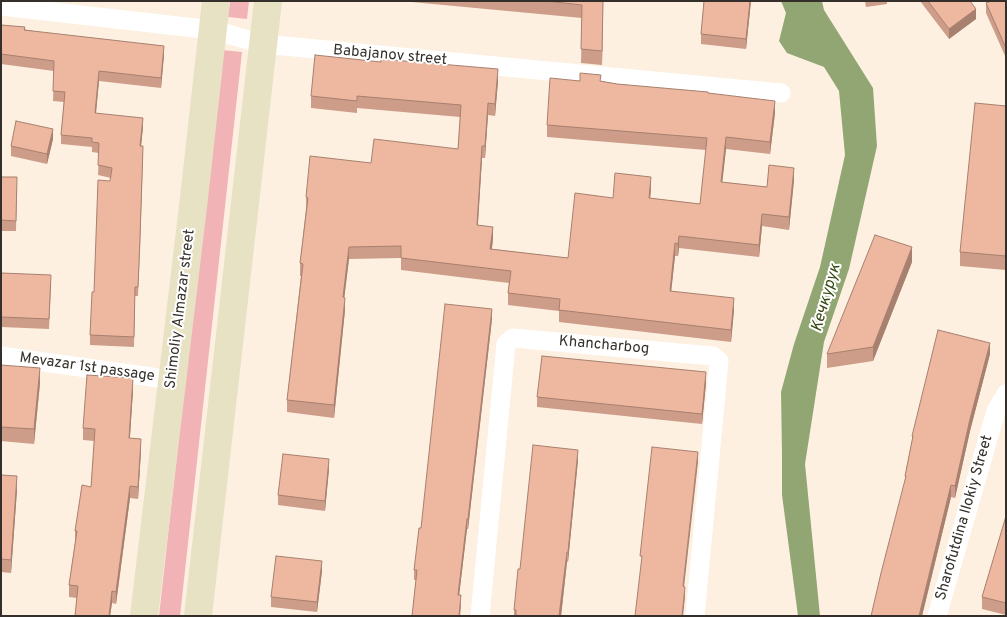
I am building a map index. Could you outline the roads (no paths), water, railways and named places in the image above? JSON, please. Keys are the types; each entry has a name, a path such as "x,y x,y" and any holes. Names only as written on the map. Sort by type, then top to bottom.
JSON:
{"main road":[{"name":"Shimoliy Almazar street","path":"144,616 216,1"},
{"path":"198,616 268,1"}],"street":[{"name":"Babajanov street","path":"1,6 213,30 263,44 781,93"},
{"name":"Khancharbog","path":"480,616 506,344 512,338 713,356 719,361 695,616"},
{"name":"Mevazаr 1st passage","path":"1,356 173,380"},
{"name":"Sharofutdina Ilokiy Street","path":"937,616 996,410 1006,394"}],"water":[{"name":"Кечкурук","path":"781,1 822,1 824,10 873,88 877,146 849,269 824,342 805,464 820,616 798,616 782,495 781,392 794,344 820,267 845,155 839,91 824,67 787,53 779,41 786,13"}]}
